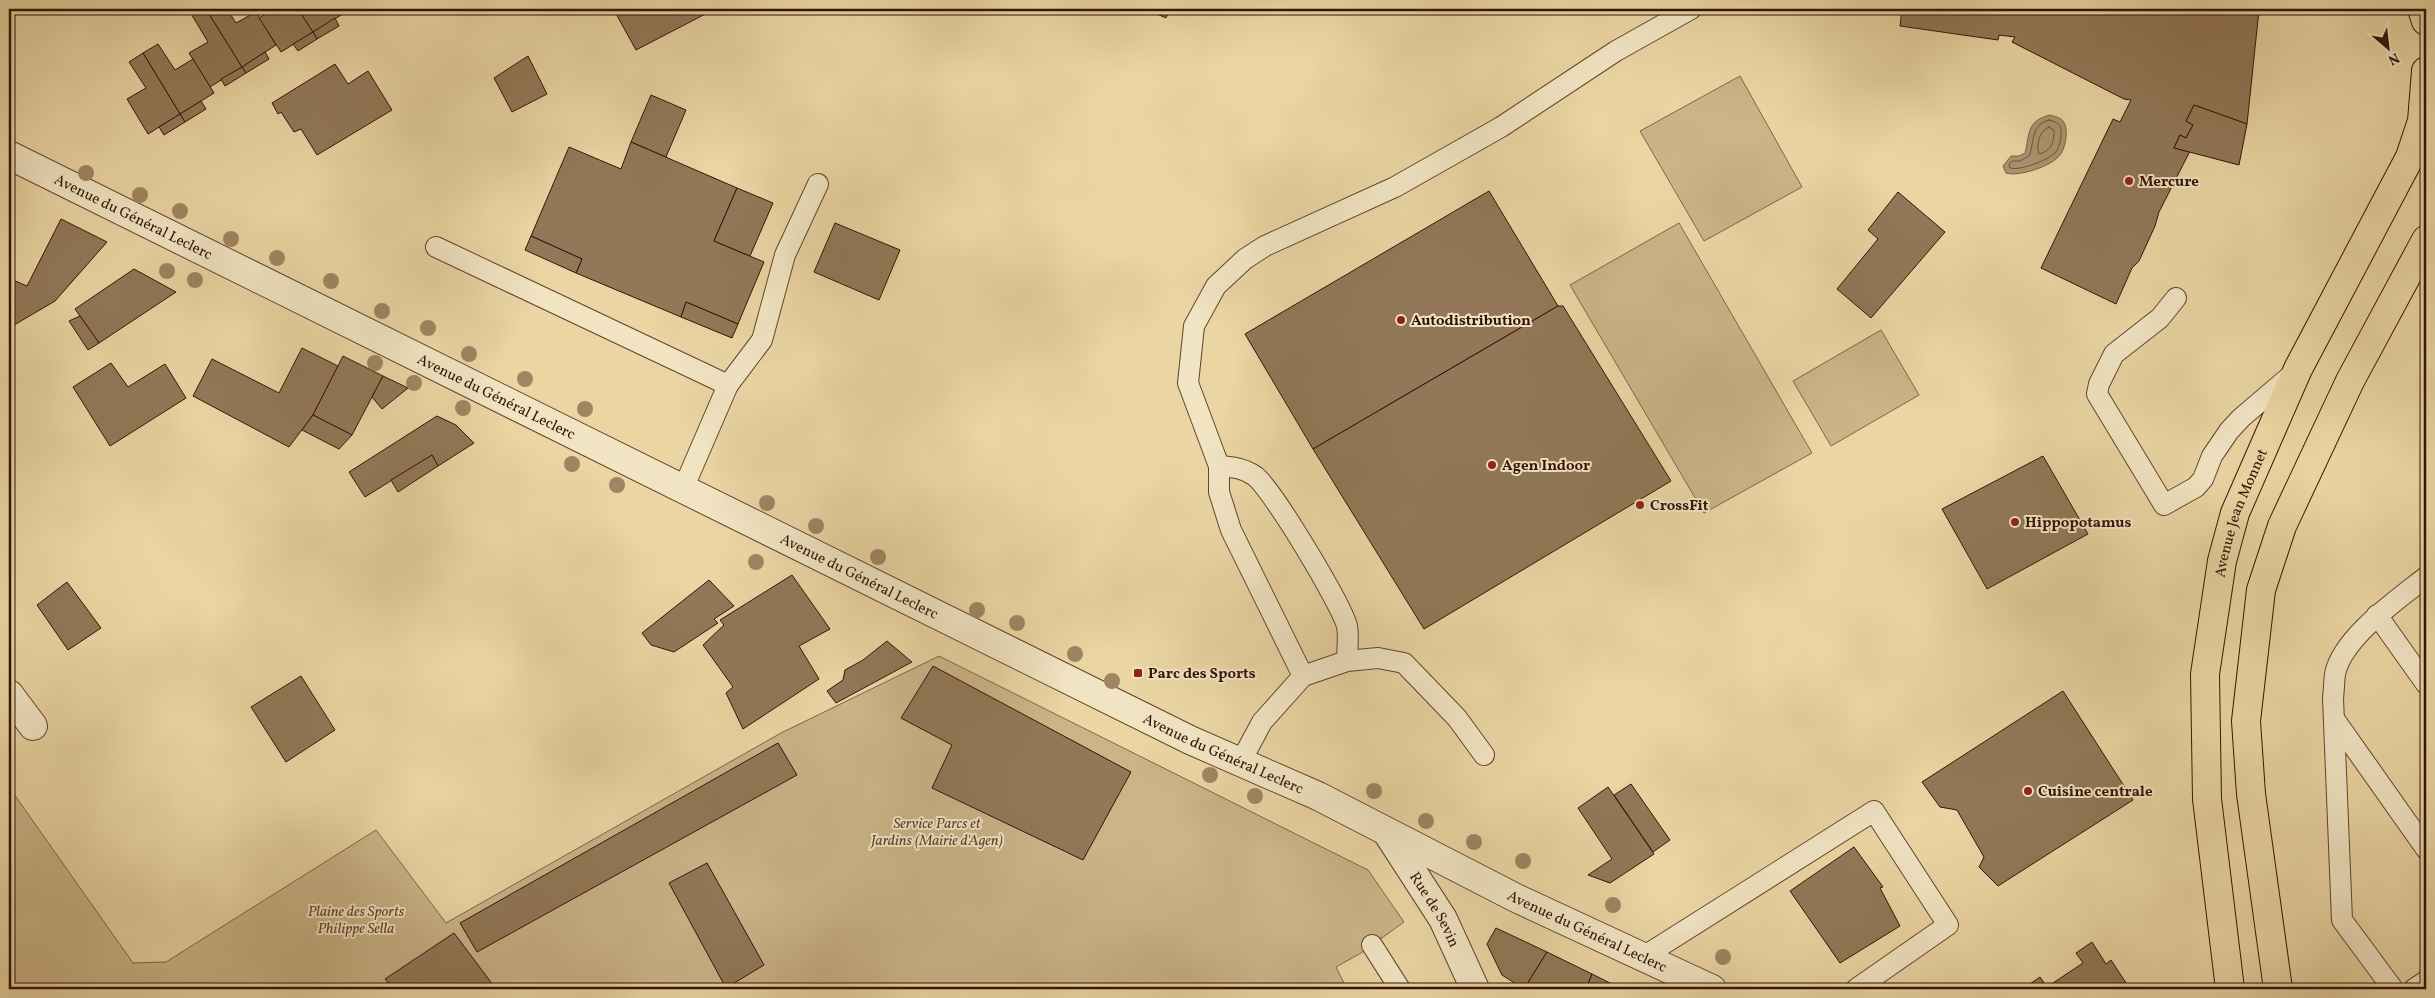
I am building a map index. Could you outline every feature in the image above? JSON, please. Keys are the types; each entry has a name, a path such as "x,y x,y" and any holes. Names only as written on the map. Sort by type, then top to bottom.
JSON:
{"main road":[{"path":"2422,9 2426,21"},
{"name":"Avenue Jean Monnet","path":"2230,989 2207,800 2205,674 2222,561 2235,513 2298,369 2410,157 2422,121 2426,71"},
{"path":"2278,989 2252,794 2246,721 2261,590 2282,526 2350,381 2426,240"}],"street":[{"name":"Avenue du Général Leclerc","path":"9,155 1182,736 1318,796 1388,834 1516,898 1712,989"},
{"path":"9,694 33,726"},
{"name":"Rue de Sevin","path":"1388,834 1443,919 1474,989"}],"lane":[{"path":"1304,676 1231,530 1219,492 1219,466 1188,383 1194,326 1216,286 1245,259 1265,246 1412,178 1501,128 1616,51 1691,9"},
{"path":"683,489 728,385 762,340 785,255 818,184"},
{"path":"436,247 728,385"},
{"path":"2176,298 2160,318 2114,354 2099,384 2097,394 2164,505 2196,487 2202,479 2212,456 2229,431 2241,418 2298,369"},
{"path":"1219,466 1238,467 1256,476 1287,519 1347,627 1347,661"},
{"path":"2393,989 2342,920 2333,698 2335,673 2342,657 2376,614 2426,578"},
{"path":"2376,614 2426,684"},
{"path":"1241,761 1262,722 1304,676 1347,661 1378,658 1404,663 1457,718 1484,755"},
{"path":"2335,720 2426,849"},
{"path":"1644,957 1874,811 1948,925 1856,989"},
{"path":"1372,945 1400,989"},
{"path":"2414,989 2426,981"}],"green space":[{"path":"1740,76 1802,187 1704,241 1640,131"},
{"path":"1679,223 1812,453 1704,513 1570,285"},
{"path":"1881,330 1919,395 1831,446 1793,381"},
{"name":"Service Parcs et Jardins (Mairie d'Agen)","path":"939,656 1368,870 1404,922 1361,953 1336,967 1347,989 9,989 9,787 133,963 166,962 376,830 446,923 781,733"}],"water":[{"path":"2050,115 2061,119 2065,126 2065,142 2060,155 2050,163 2035,170 2012,174 2006,173 2003,166 2011,156 2019,156 2025,153 2030,129 2033,125"}],"building":[{"path":"197,9 206,9 242,67 210,87 189,53 208,42 190,12"},
{"path":"206,9 227,9 236,23 256,12 276,45 242,67"},
{"path":"274,9 298,9 313,32 281,52 259,18"},
{"path":"298,9 347,9 348,11 313,32"},
{"path":"621,9 715,9 636,50 615,12"},
{"path":"1146,9 1170,9 1166,18"},
{"name":"Mercure","path":"1902,9 2108,9 2117,13 2120,9 2259,10 2247,124 2194,105 2186,121 2193,125 2186,138 2180,135 2174,148 2190,151 2159,212 2155,226 2139,261 2132,268 2116,304 2041,268 2113,119 2120,122 2131,100 2124,99 2012,42 2015,37 1999,35 1998,40 1900,26"},
{"path":"2108,9 2120,9 2117,13"},
{"path":"335,18 339,26 317,39 313,32"},
{"path":"313,32 317,39 298,51 293,44"},
{"path":"158,44 175,70 193,59 214,93 180,114 143,53"},
{"path":"265,52 269,59 246,73 242,67"},
{"path":"143,53 180,114 148,134 127,99 146,88 129,62"},
{"path":"528,56 547,94 512,112 494,78"},
{"path":"335,64 348,84 368,71 392,110 317,155 301,129 294,132 281,112 278,114 272,103"},
{"path":"242,67 246,73 225,86 221,79"},
{"path":"651,95 686,110 666,157 631,142"},
{"path":"201,101 206,109 185,122 180,114"},
{"path":"2194,105 2247,124 2239,165 2174,148 2180,135 2186,138 2193,125 2186,121"},
{"path":"180,114 185,122 164,135 159,127"},
{"path":"631,142 737,188 714,241 764,262 738,324 686,302 681,317 576,273 582,259 531,236 569,147 621,169"},
{"path":"737,188 773,203 750,256 714,241"},
{"name":"Autodistribution","path":"1489,191 1558,306 1313,449 1245,334"},
{"path":"1898,192 1945,232 1871,318 1837,289 1878,239 1868,230"},
{"path":"61,219 107,242 55,301 9,328 9,289 13,280 27,286"},
{"path":"835,223 900,250 879,300 814,272"},
{"path":"531,236 582,259 576,273 525,250"},
{"path":"134,269 176,292 99,343 75,309"},
{"path":"686,302 738,324 732,338 681,317"},
{"name":"Agen Indoor","path":"1558,306 1563,306 1671,481 1424,629 1313,449"},
{"path":"80,316 99,343 88,350 69,321"},
{"path":"302,348 338,366 313,415 289,447 193,396 212,359 279,393"},
{"path":"343,356 383,376 352,435 313,415"},
{"path":"111,363 128,387 165,364 186,398 110,446 73,387"},
{"path":"383,376 408,388 382,409 372,397"},
{"path":"313,415 352,435 339,449 302,430"},
{"path":"437,416 456,425 474,443 438,466 432,455 365,497 349,472"},
{"path":"432,455 438,466 398,492 391,480"},
{"name":"Hippopotamus","path":"2043,456 2088,534 1987,589 1942,509"},
{"path":"792,575 830,629 799,646 819,679 743,729 726,693 733,687 703,645 724,625 720,620"},
{"path":"709,580 734,606 714,619 718,623 674,652 651,645 642,633"},
{"path":"67,582 101,628 68,650 37,605"},
{"path":"887,641 912,662 836,703 827,691 843,680 845,670 863,660"},
{"path":"933,666 1131,772 1083,860 932,788 952,745 901,718"},
{"path":"301,676 335,730 286,762 251,707"},
{"name":"Cuisine centrale","path":"2063,691 2133,800 1998,886 1979,867 1984,857 1957,810 1940,807 1922,782"},
{"path":"9,718 15,727 9,732"},
{"path":"778,743 797,775 477,952 460,923"},
{"path":"1631,784 1670,840 1653,852 1614,795"},
{"path":"1608,787 1654,854 1610,883 1588,875 1612,859 1578,808"},
{"path":"1854,847 1883,887 1880,888 1900,926 1840,963 1790,891"},
{"path":"707,863 764,965 726,988 669,883"},
{"path":"1496,928 1547,952 1524,989 1502,975 1487,944"},
{"path":"454,933 496,989 393,989 385,979"},
{"path":"2092,942 2106,964 2111,960 2130,989 2024,988 2040,977 2047,987 2083,963 2076,953"},
{"path":"1547,952 1592,974 1586,989 1524,989"},
{"path":"1592,974 1622,989 1586,989"}],"place":[{"name":"Mercure","path":"2129,181"},
{"name":"Autodistribution","path":"1401,320"},
{"name":"Agen Indoor","path":"1492,465"},
{"name":"CrossFit","path":"1640,505"},
{"name":"Hippopotamus","path":"2015,522"},
{"name":"Parc des Sports","path":"1138,673"},
{"name":"Cuisine centrale","path":"2028,791"}],"park label":[{"name":"Plaine des Sports Philippe Sella","path":"356,920"}]}
